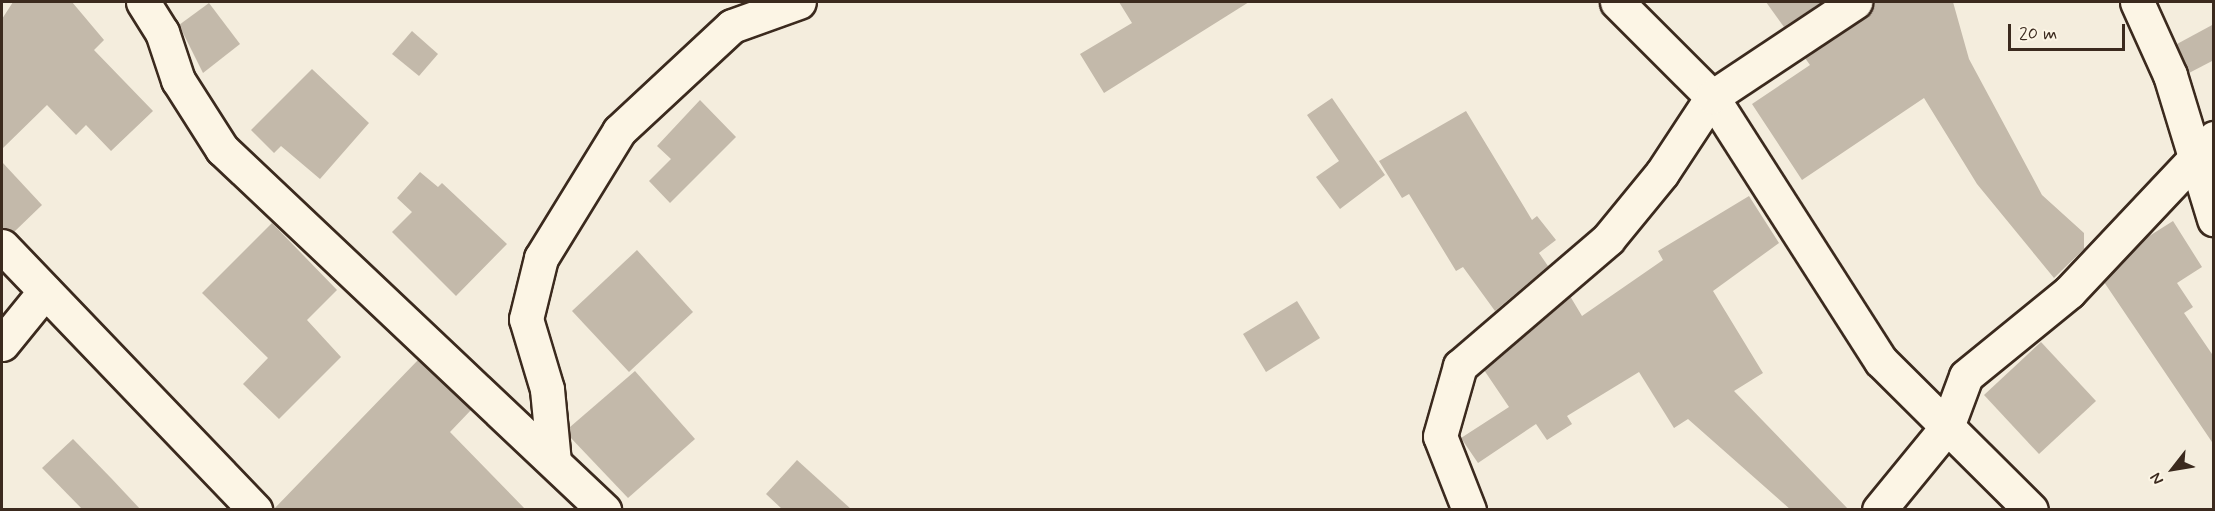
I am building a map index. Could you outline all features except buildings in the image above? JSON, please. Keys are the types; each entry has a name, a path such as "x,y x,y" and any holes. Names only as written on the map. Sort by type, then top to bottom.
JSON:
{"street":[{"path":"143,2 162,32 178,80 222,149 604,510"},
{"path":"554,462 547,389 526,319 541,258 619,131 732,26 799,2"},
{"path":"1617,2 1712,97 1881,361 2031,510"},
{"path":"1469,510 1440,436 1460,366 1608,239 1662,173 1712,97 1855,2"},
{"path":"2138,2 2204,149 2214,219"},
{"path":"1879,510 1947,427 1966,376 2069,292 2204,149"},
{"path":"2,246 255,510"},
{"path":"2,344 45,291"}]}
